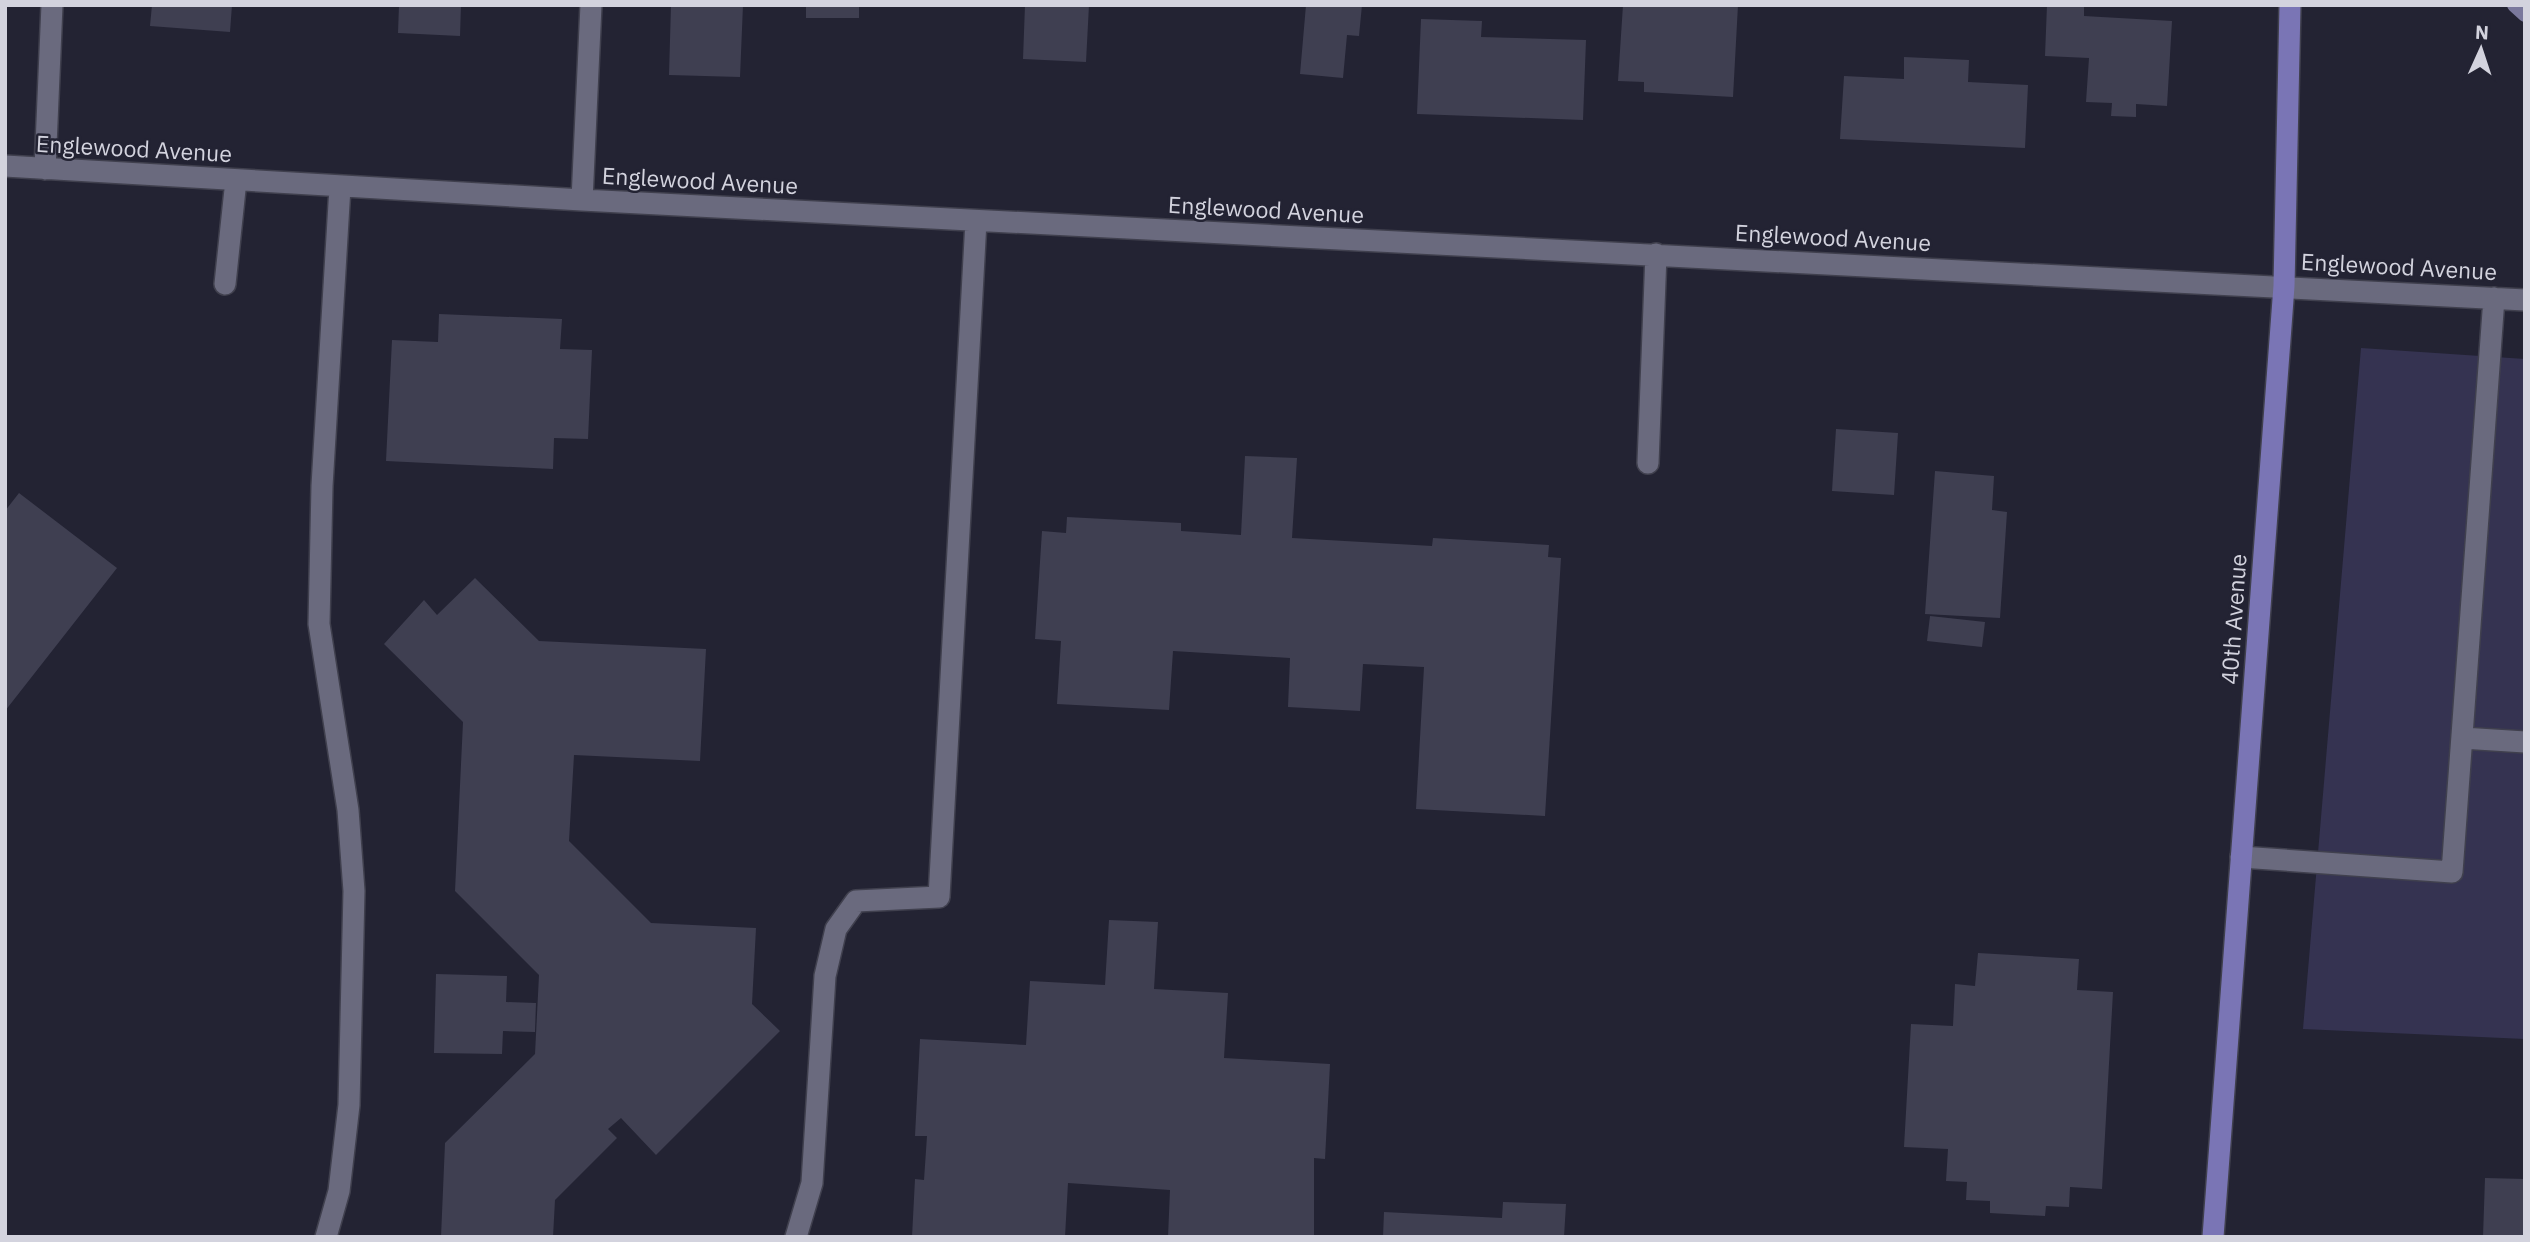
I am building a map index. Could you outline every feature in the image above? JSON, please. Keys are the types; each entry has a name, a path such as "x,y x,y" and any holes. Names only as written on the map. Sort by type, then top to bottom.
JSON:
{"main road":[{"name":"40th Avenue","path":"2213,1237 2284,286 2290,5"}],"street":[{"path":"45,169 52,5"},
{"path":"582,200 591,5"},
{"name":"Englewood Avenue","path":"5,166 976,221 2525,300"},
{"path":"225,284 236,180"},
{"path":"326,1237 339,1191 349,1105 354,891 348,810 319,624 322,486 340,187"},
{"path":"796,1237 812,1183 825,976 836,929 856,901 939,897 976,221"},
{"path":"1648,463 1656,254"},
{"path":"2241,857 2452,872 2494,298"},
{"path":"2462,738 2525,742"}],"shaded area":[{"path":"2361,348 2525,359 2525,1039 2303,1029"}],"building":[{"path":"152,5 232,5 230,32 150,26"},
{"path":"399,5 461,5 460,36 398,33"},
{"path":"671,5 743,5 740,77 669,75"},
{"path":"806,5 859,5 859,18 806,18"},
{"path":"1025,5 1089,5 1086,62 1023,59"},
{"path":"1306,5 1362,5 1359,36 1347,35 1343,78 1300,74"},
{"path":"1623,5 1738,5 1733,97 1644,92 1644,82 1618,81"},
{"path":"2047,5 2084,5 2084,16 2172,21 2167,106 2136,104 2136,117 2111,116 2112,103 2086,102 2089,58 2045,56"},
{"path":"1421,19 1482,21 1481,37 1586,40 1583,120 1417,114"},
{"path":"1904,57 1969,60 1968,82 2028,85 2025,148 1840,139 1844,76 1904,79"},
{"path":"439,314 562,319 560,349 592,350 588,439 554,438 553,469 386,461 392,340 438,342"},
{"path":"1836,429 1898,433 1894,495 1832,491"},
{"path":"1245,456 1297,458 1292,538 1432,546 1433,538 1549,545 1548,557 1561,558 1545,816 1416,809 1424,667 1363,664 1360,711 1288,707 1290,658 1173,651 1169,710 1057,704 1061,641 1035,639 1042,531 1066,533 1067,517 1181,523 1181,531 1241,535"},
{"path":"1935,471 1994,476 1992,510 2007,512 2000,618 1925,614"},
{"path":"19,493 117,568 5,711 5,511"},
{"path":"475,578 539,641 706,649 700,761 574,755 569,841 651,923 756,928 752,1004 780,1031 656,1155 621,1118 608,1129 617,1138 555,1200 553,1237 441,1237 445,1143 535,1054 539,975 455,891 463,722 384,644 424,600 437,615"},
{"path":"1930,616 1985,622 1982,647 1927,641"},
{"path":"1109,920 1158,922 1154,989 1228,993 1224,1058 1330,1064 1325,1159 1314,1158 1314,1237 1168,1237 1170,1190 1068,1183 1065,1237 912,1237 915,1179 924,1180 927,1136 915,1136 920,1039 1026,1045 1030,981 1105,985"},
{"path":"1978,953 2079,959 2077,990 2113,992 2102,1189 2070,1187 2069,1207 2046,1206 2045,1216 1990,1213 1990,1201 1966,1200 1967,1182 1946,1181 1948,1149 1904,1147 1911,1024 1953,1026 1955,984 1975,986"},
{"path":"436,974 507,976 506,1002 536,1003 535,1032 503,1031 502,1054 434,1053"},
{"path":"2485,1178 2525,1179 2525,1237 2483,1237"},
{"path":"1503,1202 1566,1204 1564,1237 1383,1237 1384,1212 1502,1218"}],"waterway":[{"path":"2514,5 2525,15"}]}
